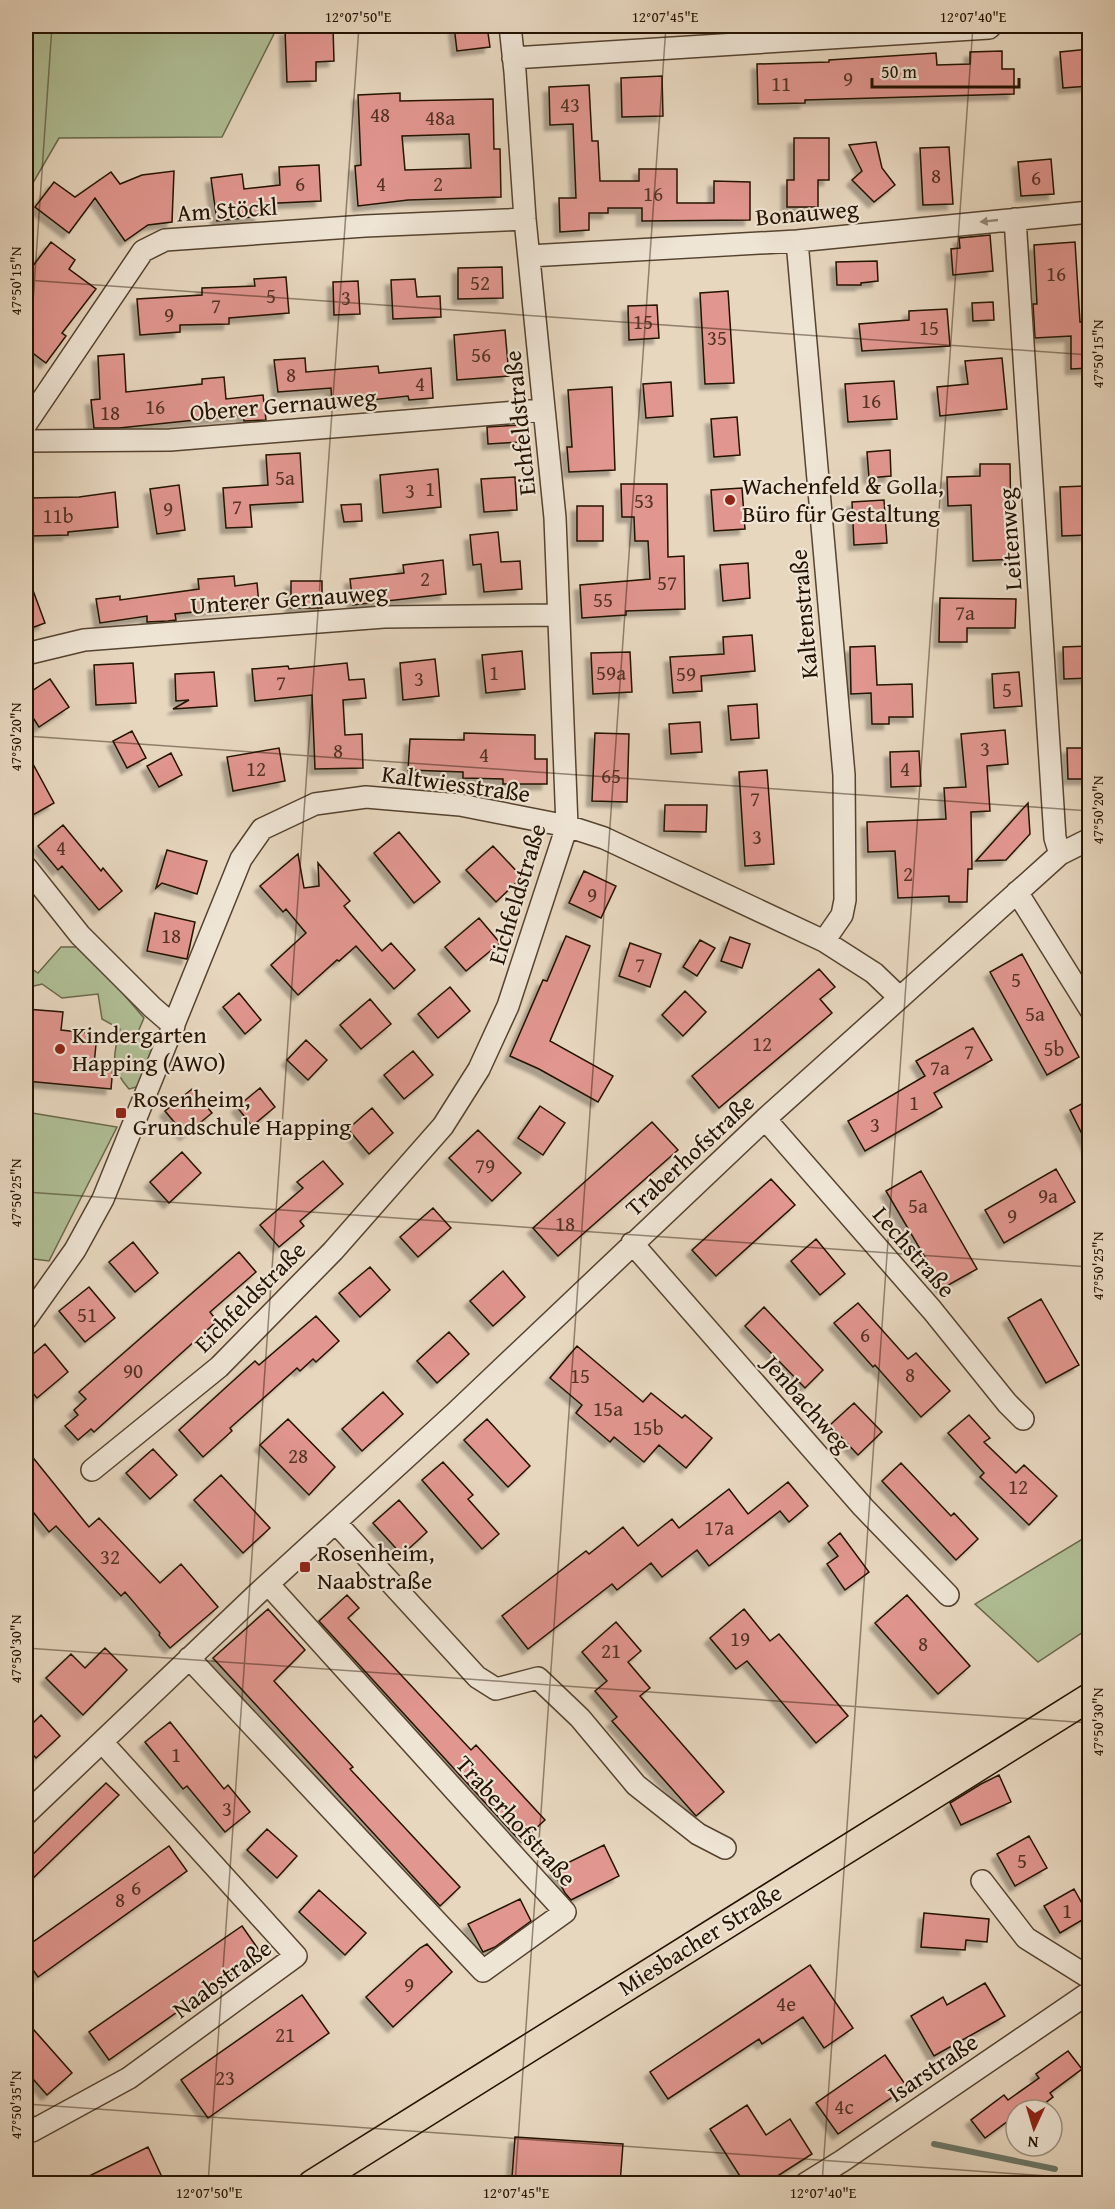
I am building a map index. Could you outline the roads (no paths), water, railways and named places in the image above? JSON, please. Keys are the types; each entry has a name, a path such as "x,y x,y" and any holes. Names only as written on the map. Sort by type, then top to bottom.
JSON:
{"main road":[{"name":"Miesbacher Straße","path":"312,2184 1089,1698"}],"street":[{"name":"Eichfeldstraße","path":"93,1470 219,1366 333,1251 444,1126 479,1069 508,1006 567,826 555,518 525,219 510,26"},
{"path":"513,58 992,26"},
{"name":"Bonauweg","path":"529,256 797,241 1089,212"},
{"name":"Am Stöckl","path":"26,424 143,251 165,240 365,226 525,219"},
{"name":"Leitenweg","path":"1015,219 1054,838 1060,854"},
{"name":"Kaltenstraße","path":"797,241 844,775 845,900 842,915 824,941"},
{"name":"Oberer Gernauweg","path":"26,441 170,440 543,410"},
{"name":"Unterer Gernauweg","path":"26,654 84,640 384,617 558,615"},
{"name":"Kaltwiesstraße","path":"26,1319 75,1250 103,1199 241,860 262,829 315,804 366,797 459,806 567,826 604,838 824,941 874,973 900,998"},
{"name":"Traberhofstraße","path":"26,1814 189,1658 336,1523 765,1119 1060,854 1089,839"},
{"path":"26,867 80,935 174,1026"},
{"path":"1017,892 1089,1009"},
{"name":"Lechstraße","path":"765,1119 932,1310 1007,1403 1023,1419"},
{"name":"Jenbachweg","path":"632,1244 863,1507 948,1595"},
{"path":"336,1523 477,1677 496,1689 538,1677 580,1718 636,1785 698,1834 725,1848"},
{"name":"Traberhofstraße","path":"189,1658 483,1971 565,1912 268,1584"},
{"name":"Naabstraße","path":"26,2124 32,2131 123,2082 296,1956 102,1742"},
{"path":"982,1881 1026,1938 1089,1978"},
{"name":"Isarstraße","path":"805,2184 1089,1992"}],"waterway":[{"path":"934,2144 1055,2169"}],"place":[{"name":"Wachenfeld & Golla, Büro für Gestaltung","path":"730,500"},
{"name":"Kindergarten Happing (AWO)","path":"60,1049"},
{"name":"Rosenheim, Grundschule Happing","path":"121,1113"},
{"name":"Rosenheim, Naabstraße","path":"305,1567"}]}
